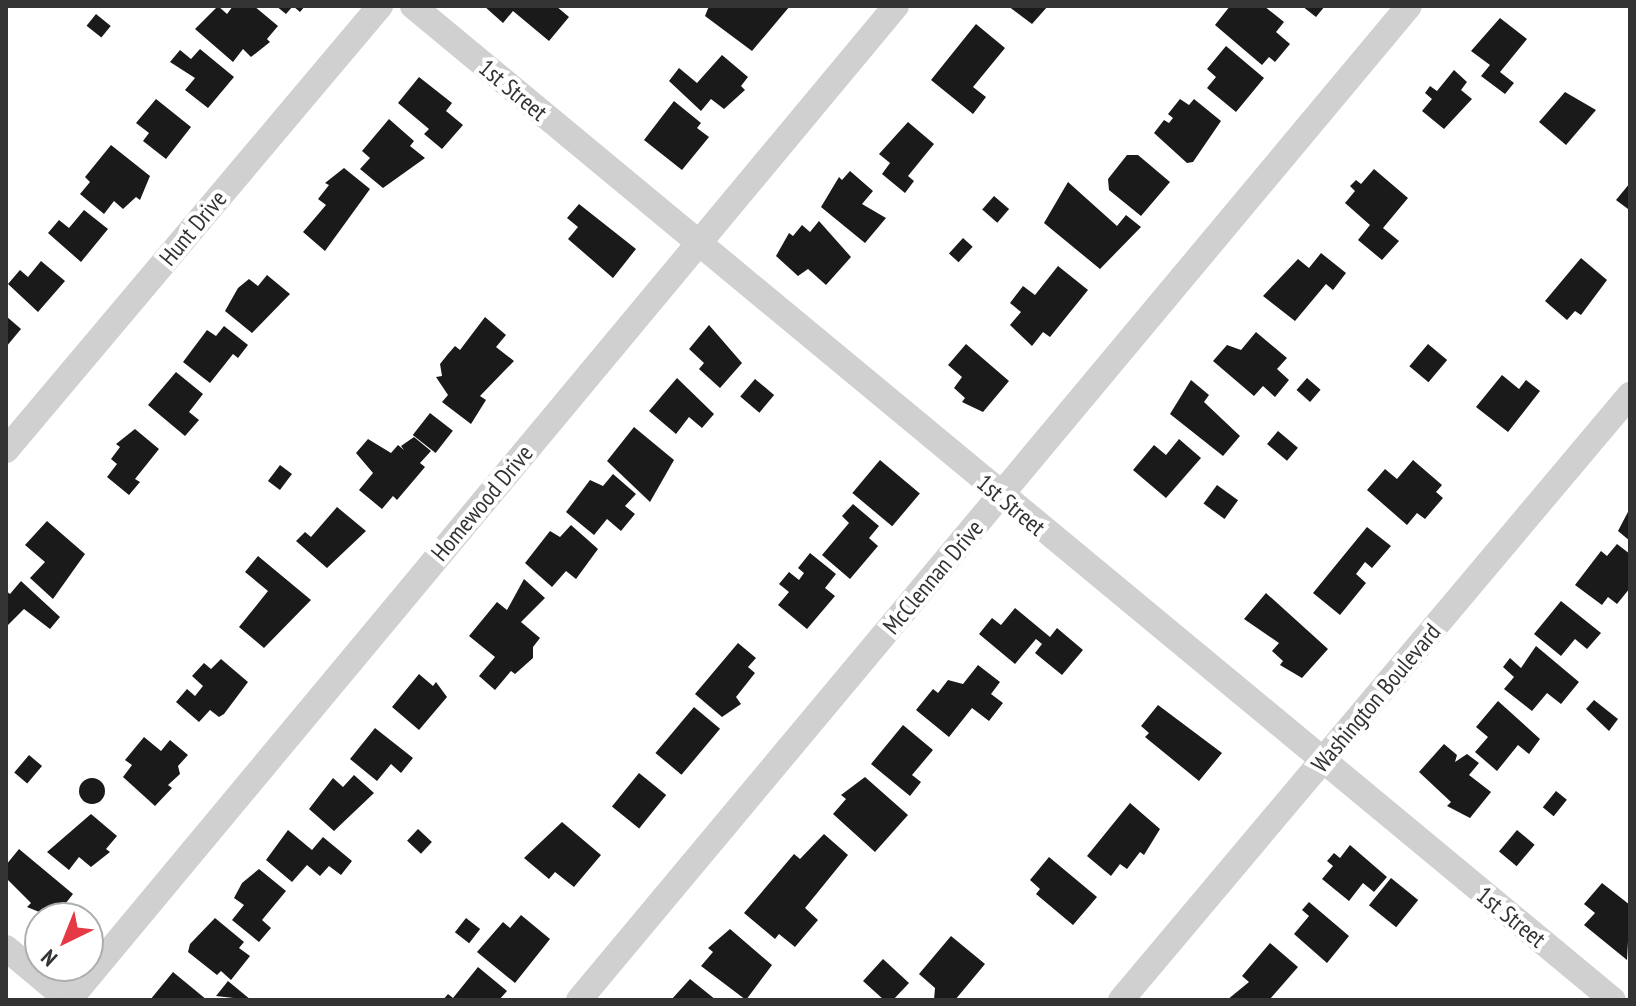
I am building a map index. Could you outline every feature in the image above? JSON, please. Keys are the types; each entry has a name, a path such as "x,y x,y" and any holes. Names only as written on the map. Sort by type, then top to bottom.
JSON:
{"street":[{"name":"Hunt Drive","path":"6,450 380,6"},
{"name":"1st Street","path":"413,6 1321,763 1613,1000"},
{"name":"Homewood Drive","path":"69,1000 896,6"},
{"name":"McClennan Drive","path":"579,1000 1409,6"},
{"name":"Washington Boulevard","path":"1121,1000 1630,395"},
{"path":"6,948 69,1000"}],"building":[{"path":"218,6 227,14 233,6 254,6 278,26 267,39 270,42 251,57 243,49 233,62 195,29"},
{"path":"276,6 293,6 286,14"},
{"path":"484,6 556,6 569,17 549,41 513,11 503,23"},
{"path":"709,6 790,6 752,51 705,16"},
{"path":"1008,6 1048,6 1032,24"},
{"path":"1230,6 1264,6 1284,22 1276,32 1290,44 1275,62 1269,57 1262,65 1215,25"},
{"path":"1302,6 1325,6 1316,17"},
{"path":"96,14 111,26 101,38 87,26"},
{"path":"1500,18 1527,39 1500,72 1514,83 1505,94 1481,76 1490,65 1471,51"},
{"path":"976,24 1005,48 973,87 986,97 973,114 931,80"},
{"path":"1226,46 1264,78 1236,112 1207,88 1216,77 1207,69"},
{"path":"200,49 234,77 208,108 185,90 195,78 170,62 180,50 191,59"},
{"path":"722,55 748,77 741,86 745,90 724,109 711,99 701,111 669,81 679,68 697,83"},
{"path":"1454,70 1467,82 1461,90 1472,99 1444,129 1422,111 1432,99 1425,93 1430,86 1437,91"},
{"path":"419,77 452,103 446,111 463,125 442,149 424,134 429,129 398,103"},
{"path":"1565,92 1596,110 1566,145 1539,122"},
{"path":"156,99 191,127 166,159 143,141 149,133 136,123"},
{"path":"1180,99 1189,105 1194,99 1221,121 1193,162 1187,163 1154,133 1164,120 1169,123 1173,118 1168,114"},
{"path":"674,101 701,123 697,128 709,137 682,170 644,140"},
{"path":"389,119 414,141 410,146 425,158 383,188 360,169 370,158 362,151"},
{"path":"908,122 934,144 908,176 914,181 905,193 882,174 890,163 879,154"},
{"path":"111,145 150,176 140,200 136,197 123,209 114,201 104,214 80,194 90,182 85,177"},
{"path":"1127,155 1138,155 1170,182 1141,216 1109,190 1108,179"},
{"path":"344,168 370,189 325,251 303,232 326,205 318,199 329,185 325,183"},
{"path":"1374,169 1408,198 1383,228 1399,241 1382,260 1358,240 1370,225 1345,203 1355,191 1350,186 1356,180 1361,184"},
{"path":"850,171 873,191 862,204 886,218 865,243 821,207 839,177 842,180"},
{"path":"1068,182 1117,226 1126,215 1141,227 1100,269 1044,223"},
{"path":"1630,183 1630,207 1628,209 1616,200"},
{"path":"994,196 1009,209 997,223 982,210"},
{"path":"579,204 636,249 613,278 568,239 578,227 567,218"},
{"path":"84,210 108,229 81,262 48,233 59,220 69,228"},
{"path":"819,221 851,257 826,285 808,269 798,276 776,256 789,233 793,236 802,225 810,232"},
{"path":"963,238 973,247 959,262 949,254"},
{"path":"1321,253 1346,273 1333,290 1326,284 1295,321 1263,296 1298,259 1309,268"},
{"path":"1581,258 1607,280 1581,315 1575,311 1567,320 1545,301"},
{"path":"41,261 65,281 38,312 8,284 20,270 28,277"},
{"path":"1058,266 1088,290 1050,337 1043,332 1032,346 1010,325 1021,312 1010,303 1023,286 1035,295"},
{"path":"267,275 290,294 252,333 225,311 238,288 249,279 258,286"},
{"path":"6,316 21,329 6,347"},
{"path":"485,317 506,335 496,347 514,361 480,396 486,400 471,424 442,402 448,395 436,377 442,376 440,364 448,354 455,346 460,350"},
{"path":"709,325 742,363 720,388 699,369 704,363 689,349"},
{"path":"224,326 248,345 238,358 233,354 210,383 183,362 207,330 216,336"},
{"path":"1256,332 1287,358 1277,369 1289,380 1275,397 1263,386 1254,396 1213,361 1227,345 1241,350"},
{"path":"966,344 1009,381 983,412 962,402 965,398 954,388 962,377 948,365"},
{"path":"1428,344 1447,360 1429,382 1409,366"},
{"path":"176,372 203,394 189,412 199,420 185,436 148,405"},
{"path":"1502,375 1519,389 1526,380 1540,391 1508,432 1476,407"},
{"path":"677,378 714,414 702,428 689,417 676,434 649,411"},
{"path":"1307,378 1321,390 1310,402 1297,390"},
{"path":"755,379 774,395 759,413 740,397"},
{"path":"1191,380 1209,395 1204,402 1240,436 1223,456 1170,414"},
{"path":"430,413 453,431 436,453 413,435"},
{"path":"634,427 674,460 650,502 607,461"},
{"path":"135,429 159,449 135,479 140,482 129,495 107,477 117,464 111,459 120,447 116,444"},
{"path":"1278,431 1298,448 1287,461 1267,444"},
{"path":"414,437 431,451 420,463 425,467 397,500 393,496 382,509 359,490 373,473 356,453 368,439 391,453 398,445 404,450 401,446"},
{"path":"1179,439 1201,458 1166,498 1133,470 1154,445 1166,455"},
{"path":"880,460 920,493 892,526 852,493"},
{"path":"1413,460 1442,485 1436,492 1443,498 1425,519 1417,513 1407,525 1367,490 1385,469 1397,479"},
{"path":"280,465 292,474 280,490 268,481"},
{"path":"613,474 636,494 625,506 635,514 621,531 607,519 594,535 566,512 590,480 603,486"},
{"path":"1217,485 1238,500 1225,519 1203,504"},
{"path":"853,504 879,526 869,538 878,546 850,579 822,555 849,523 842,516"},
{"path":"337,507 366,531 327,568 296,541 305,532 311,537"},
{"path":"1630,508 1630,541 1618,531"},
{"path":"47,521 85,554 53,599 30,578 45,562 25,545"},
{"path":"571,525 598,549 576,579 566,571 552,587 525,563 550,531 560,537"},
{"path":"1367,527 1391,546 1372,568 1365,562 1356,574 1366,583 1340,615 1313,593"},
{"path":"1617,544 1630,554 1630,588 1617,604 1608,597 1602,605 1575,585 1601,551 1607,556"},
{"path":"810,553 836,574 825,588 835,596 807,629 778,605 789,592 779,584 789,572 799,580 804,573 798,568"},
{"path":"258,556 311,600 264,648 239,627 268,591 245,572"},
{"path":"524,579 545,598 521,622 540,638 533,647 533,658 515,674 511,671 495,690 479,676 495,657 469,636 497,602 507,610"},
{"path":"21,581 60,617 50,629 24,609 6,627 6,591 10,594"},
{"path":"1266,593 1328,649 1302,678 1280,665 1283,661 1272,651 1279,643 1244,619"},
{"path":"1561,601 1601,633 1587,649 1575,639 1561,656 1534,634"},
{"path":"1015,608 1050,637 1057,628 1083,650 1062,675 1035,653 1042,644 1036,639 1015,664 979,634 992,618 1001,625"},
{"path":"738,643 756,658 748,667 755,673 736,697 741,704 722,717 695,694"},
{"path":"1536,646 1579,682 1561,704 1547,693 1532,711 1504,689 1514,677 1503,667 1510,658 1521,668"},
{"path":"221,659 248,682 224,714 219,717 210,710 199,722 176,702 187,689 195,696 203,686 192,676 204,663 211,669"},
{"path":"978,665 1000,682 991,694 1003,703 989,721 972,708 949,737 916,710 933,689 938,693 948,680 963,684"},
{"path":"419,674 433,686 436,682 447,697 419,730 392,707"},
{"path":"1594,700 1618,719 1609,731 1586,709"},
{"path":"1498,701 1540,739 1529,754 1518,745 1497,771 1475,752 1488,737 1476,727"},
{"path":"1158,705 1222,753 1199,781 1145,737 1149,733 1141,726"},
{"path":"694,707 720,729 681,775 655,753"},
{"path":"903,725 933,750 912,775 921,782 910,796 871,764"},
{"path":"375,728 413,758 401,773 391,764 377,781 350,759"},
{"path":"144,737 161,751 170,740 188,755 178,766 180,774 168,785 172,788 155,806 123,777 132,765 125,760"},
{"path":"1444,744 1457,755 1455,762 1467,754 1479,763 1469,775 1491,792 1470,818 1447,806 1451,802 1419,772"},
{"path":"29,755 42,766 27,784 14,773"},
{"path":"639,773 666,795 639,828 612,806"},
{"path":"354,775 374,793 334,831 309,809 333,778 343,787"},
{"path":"865,777 908,815 875,852 833,814 846,799 841,795"},
{"path":"92,778 101,782 105,791 101,800 92,804 83,800 79,791 83,782"},
{"path":"1556,791 1567,800 1554,816 1543,807"},
{"path":"1130,803 1160,829 1144,855 1140,852 1127,869 1120,864 1111,876 1087,856"},
{"path":"91,814 117,836 106,849 110,852 91,867 79,857 69,870 47,852"},
{"path":"562,822 601,855 574,887 555,872 549,879 524,858"},
{"path":"418,829 432,842 421,854 407,841"},
{"path":"288,830 312,850 323,837 352,861 341,875 329,866 320,876 307,865 292,882 266,860"},
{"path":"1517,830 1535,845 1517,866 1499,851"},
{"path":"824,834 848,855 805,908 818,920 795,947 779,934 775,939 744,913 794,854 800,859"},
{"path":"1350,845 1387,877 1374,892 1363,883 1349,901 1322,879 1333,866 1327,861 1334,853 1340,858"},
{"path":"19,849 73,894 67,902 30,902 6,878 6,865"},
{"path":"1049,857 1097,897 1073,925 1036,894 1040,889 1030,880"},
{"path":"259,869 286,891 262,920 271,928 259,942 232,920 244,905 234,898 242,883"},
{"path":"1391,878 1418,900 1396,927 1369,905"},
{"path":"1602,883 1630,905 1627,960 1584,925 1595,913 1584,904"},
{"path":"1309,902 1349,936 1327,963 1294,934 1309,916 1302,910"},
{"path":"521,915 550,939 515,983 477,952 503,922 510,928"},
{"path":"215,918 244,942 239,948 250,956 231,980 221,971 217,975 188,952 190,944"},
{"path":"466,918 480,929 469,943 455,932"},
{"path":"730,929 772,965 746,1000 701,966 713,952 708,948"},
{"path":"951,936 985,964 955,1000 934,1000 935,988 919,974"},
{"path":"1270,943 1298,967 1270,999 1227,1000 1249,982 1242,976"},
{"path":"883,959 909,983 893,1000 884,1000 863,981"},
{"path":"478,967 507,991 499,1000 443,1000 448,994 453,998"},
{"path":"173,972 207,1000 150,1000"},
{"path":"690,979 716,1000 671,1000"},
{"path":"228,981 251,1000 216,996"}]}
